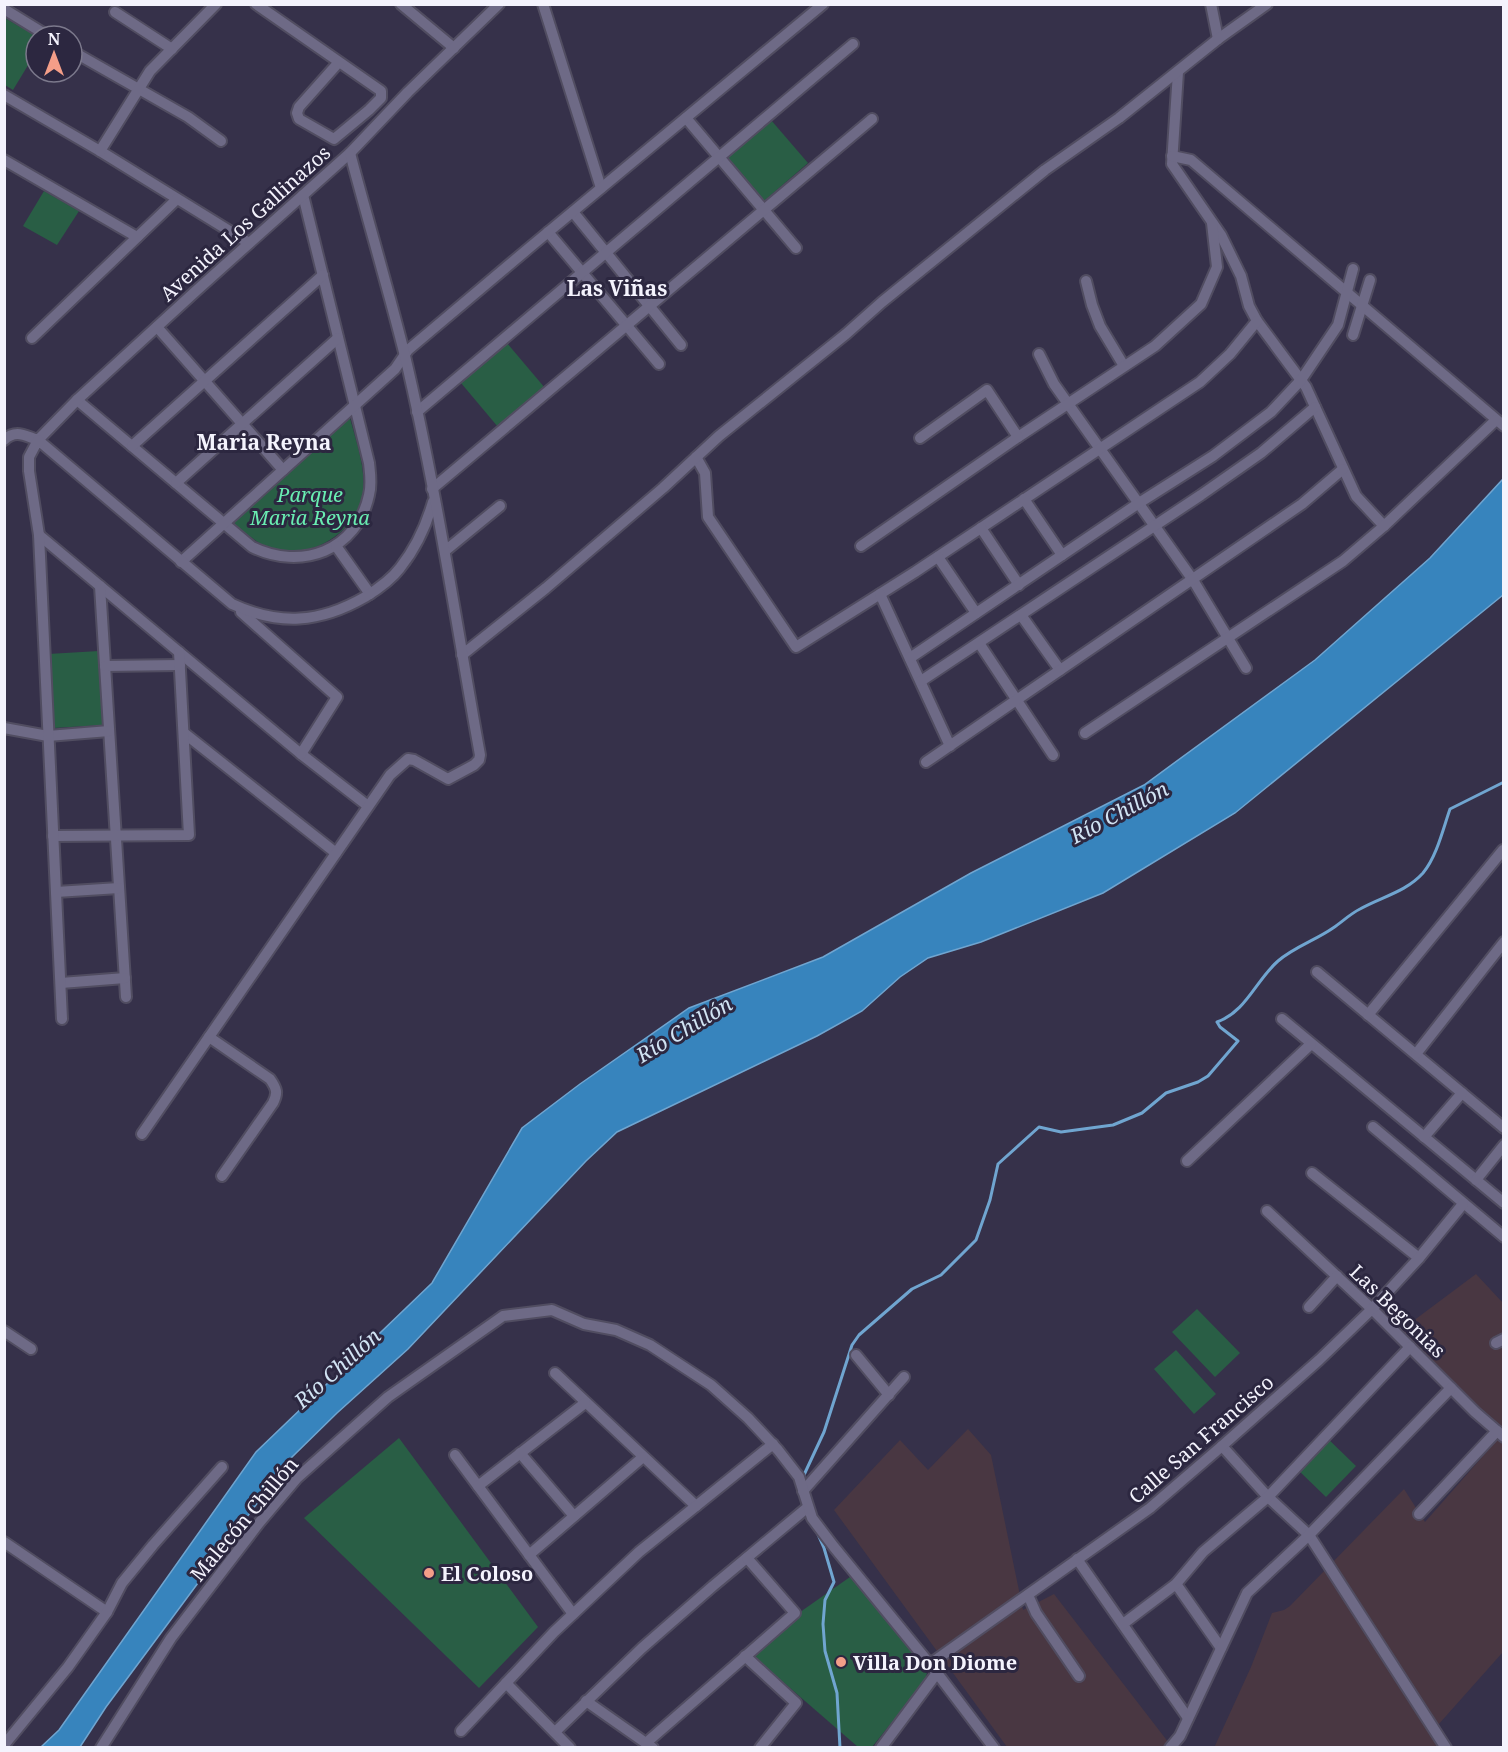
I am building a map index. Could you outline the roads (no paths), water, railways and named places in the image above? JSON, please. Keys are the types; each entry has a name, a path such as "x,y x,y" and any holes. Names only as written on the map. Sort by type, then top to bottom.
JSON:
{"street":[{"path":"256,4 381,91 381,98 334,139 299,119 297,113 299,107 339,62"},
{"path":"401,4 454,48"},
{"name":"Avenida Los Gallinazos","path":"38,440 77,400 157,327 244,239 303,195 350,153 408,92 500,4"},
{"path":"543,4 602,188"},
{"path":"181,562 395,369 408,350 823,4"},
{"path":"1211,4 1218,39"},
{"path":"462,655 546,588 719,436 1045,170 1119,118 1218,39 1267,4"},
{"path":"100,151 150,71 210,6"},
{"path":"4,9 28,24"},
{"path":"115,12 172,49"},
{"path":"417,412 853,44"},
{"path":"84,58 188,117 220,141"},
{"path":"1178,72 1173,166 1221,235 1241,276 1249,306 1257,321 1306,387 1356,496 1384,526"},
{"path":"4,95 244,239"},
{"path":"686,118 796,248"},
{"path":"232,604 252,614 294,619 333,613 386,583 400,568 425,528 433,494 650,306 872,119"},
{"path":"142,1134 390,775 408,759 448,779 480,760 445,550 417,412 405,356 350,153"},
{"path":"1085,734 1343,561 1500,423 1191,160 1172,156"},
{"path":"4,160 137,237"},
{"path":"77,400 252,547 267,555 305,558 336,546 350,534 366,507 370,493 369,463 303,195"},
{"path":"32,338 177,199"},
{"path":"573,212 681,345"},
{"path":"861,546 1068,402 1155,346 1201,304 1217,267 1212,222"},
{"path":"548,232 659,364"},
{"path":"910,658 1139,503 1214,456 1271,412 1301,380 1338,325 1353,269"},
{"path":"132,446 323,275"},
{"path":"1353,335 1370,280"},
{"path":"1086,281 1100,326 1124,366"},
{"path":"696,458 705,473 708,517 796,647 938,557 1200,382 1230,354 1257,321"},
{"path":"157,327 283,470"},
{"path":"176,483 338,338"},
{"path":"1038,354 1054,384 1193,580 1246,668"},
{"path":"920,438 987,390 1018,437"},
{"path":"921,681 1261,453 1315,407"},
{"path":"4,440 15,433 38,440 337,696 301,754"},
{"path":"38,440 29,457 28,471 39,535 62,1019"},
{"path":"926,762 1302,504 1343,469"},
{"path":"1024,499 1062,555"},
{"path":"445,550 500,506"},
{"path":"981,528 1019,585"},
{"path":"39,535 301,754 368,806"},
{"path":"336,546 370,594"},
{"path":"938,557 976,613"},
{"path":"100,586 126,997"},
{"path":"880,594 950,746"},
{"path":"1021,615 1060,670"},
{"path":"979,643 1053,755"},
{"path":"53,836 189,835 179,652"},
{"path":"105,666 180,665"},
{"path":"4,728 48,736 109,732"},
{"path":"184,733 336,853"},
{"path":"1368,1015 1503,850"},
{"path":"56,892 119,888"},
{"path":"1416,1054 1503,942"},
{"path":"1317,972 1503,1128"},
{"path":"61,983 125,978"},
{"path":"1282,1019 1503,1203"},
{"path":"209,1037 270,1079 277,1089 273,1103 222,1176"},
{"path":"1186,1161 1311,1044"},
{"path":"1424,1137 1462,1093"},
{"path":"1373,1127 1503,1237"},
{"path":"1476,1180 1503,1148"},
{"path":"1312,1173 1419,1258"},
{"name":"Calle San Francisco","path":"881,1748 933,1669 1028,1594 1150,1508 1222,1446 1319,1360 1372,1309 1419,1258 1463,1204"},
{"name":"Las Begonias","path":"1267,1211 1372,1309 1500,1434"},
{"path":"1309,1307 1337,1276"},
{"name":"Malecón Chillón","path":"101,1748 171,1638 259,1522 297,1478 388,1397 503,1316 552,1310 584,1324 616,1330 650,1345 711,1385 773,1444"},
{"path":"4,1331 31,1349"},
{"path":"1123,1624 1176,1584 1203,1552 1268,1497 1410,1347"},
{"path":"855,1354 889,1395"},
{"path":"555,1373 696,1506"},
{"path":"803,1491 904,1377"},
{"path":"1170,1748 1180,1736 1247,1593 1309,1535 1451,1388"},
{"path":"478,1486 585,1403"},
{"path":"1419,1514 1500,1434"},
{"path":"461,1731 554,1632 639,1552 773,1444 799,1478 812,1518 994,1748"},
{"path":"1222,1446 1268,1497 1309,1535 1446,1748"},
{"path":"520,1453 574,1516"},
{"path":"455,1455 573,1614"},
{"path":"529,1555 643,1457"},
{"path":"4,1745 68,1667 107,1612 122,1583 222,1467"},
{"path":"555,1732 642,1648 808,1507"},
{"path":"4,1542 107,1612"},
{"path":"586,1701 650,1745 745,1656 795,1613 747,1558"},
{"path":"1077,1559 1188,1718"},
{"path":"1176,1584 1221,1648"},
{"path":"1028,1594 1036,1613 1079,1676"},
{"path":"745,1656 796,1703 760,1748"},
{"path":"506,1683 570,1748"}],"water":[{"name":"Río Chillón","path":"1503,479 1503,595 1235,813 1103,893 981,942 928,958 900,977 862,1011 817,1036 617,1132 586,1161 408,1349 290,1459 106,1707 80,1747 41,1747 59,1730 256,1452 432,1283 522,1128 580,1084 689,1008 823,957 971,873 1144,785 1315,660 1430,558"}],"waterway":[{"path":"803,1477 824,1432 852,1345 859,1335 912,1289 941,1275 976,1240 990,1200 998,1164 1039,1127 1061,1132 1113,1125 1142,1113 1166,1093 1198,1082 1208,1076 1238,1041 1217,1022 1236,1011 1278,961 1356,911 1401,890 1416,880 1432,859 1450,809 1504,782"},
{"path":"816,1530 834,1582 825,1600 823,1624 825,1651 837,1693 840,1748"}],"place":[{"name":"El Coloso","path":"429,1573"},
{"name":"Villa Don Diome","path":"841,1662"}],"district":[{"name":"Las Viñas","path":"617,288"},
{"name":"Maria Reyna","path":"264,442"}],"park label":[{"name":"Parque Maria Reyna","path":"310,506"}]}
